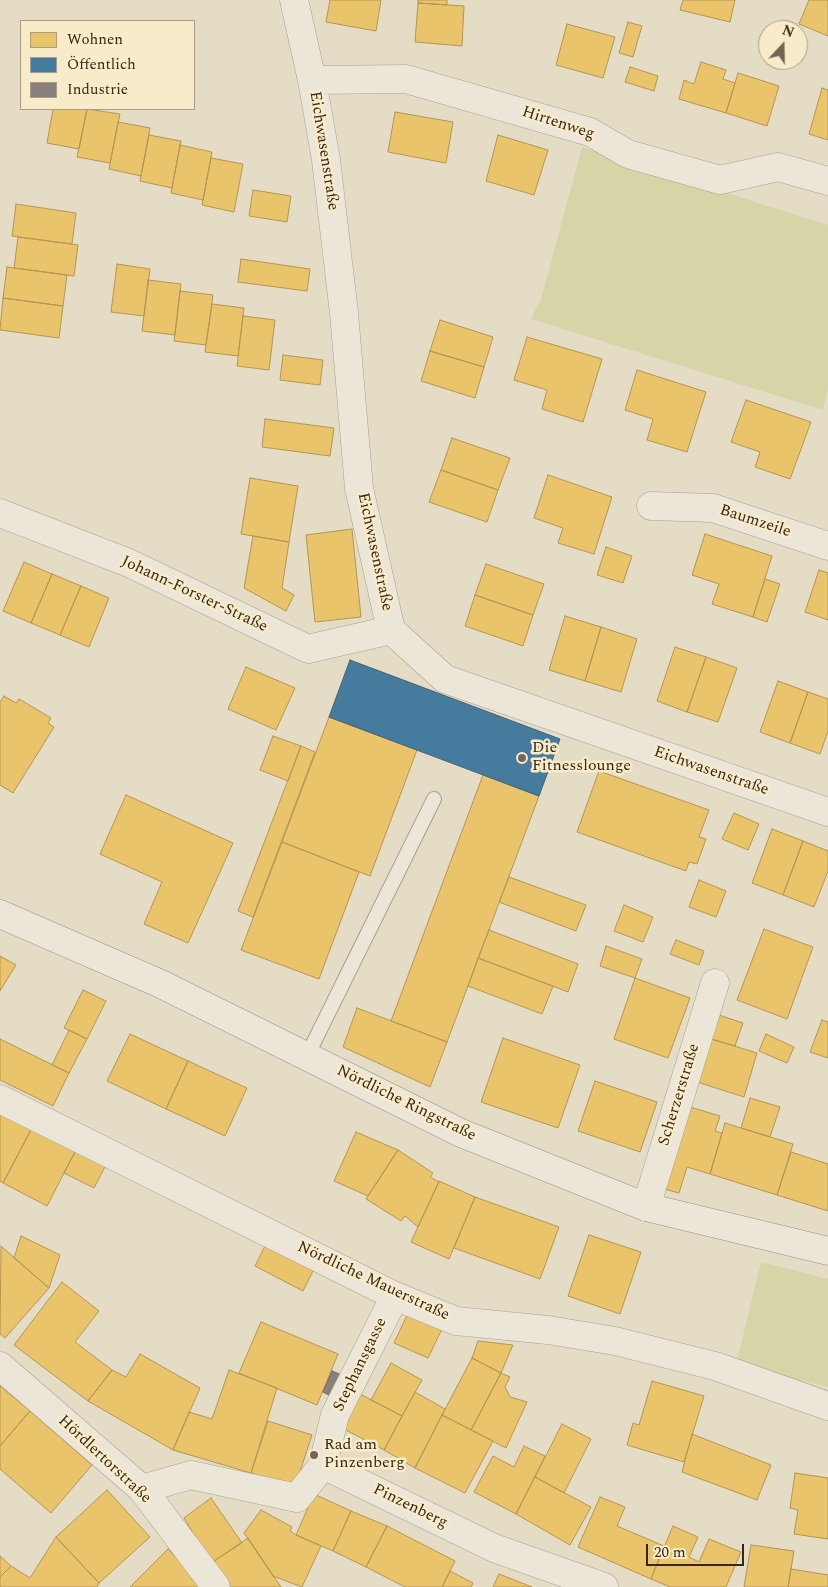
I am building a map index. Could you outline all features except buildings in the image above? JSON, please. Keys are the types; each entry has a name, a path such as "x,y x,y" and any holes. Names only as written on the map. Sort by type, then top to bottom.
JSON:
{"street":[{"name":"Eichwasenstraße","path":"294,0 312,80 326,160 344,313 359,488 391,630 445,679 828,812"},
{"name":"Hirtenweg","path":"312,80 406,79 590,132 628,154 720,180 778,167 828,181"},
{"name":"Baumzeile","path":"651,506 713,508 828,546"},
{"name":"Johann-Forster-Straße","path":"0,513 129,563 308,649 391,630"},
{"name":"Nördliche Ringstraße","path":"0,914 161,984 461,1133 646,1207 828,1252"},
{"name":"Scherzerstraße","path":"646,1207 715,983"},
{"name":"Nördliche Mauerstraße","path":"0,1099 395,1296 456,1321 548,1330 615,1342 715,1366 828,1406"},
{"name":"Stephansgasse","path":"323,1464 335,1415 395,1296"},
{"name":"Hördlertorstraße","path":"0,1366 142,1489 216,1587"},
{"path":"142,1489 190,1474 297,1498 323,1464"},
{"name":"Pinzenberg","path":"323,1464 494,1548 604,1587"}],"lane":[{"path":"307,1056 434,799"}],"green space":[{"path":"582,147 828,225 828,387 823,410 531,319 541,299"},
{"path":"761,1262 828,1279 828,1387 736,1365"}],"place":[{"name":"Die Fitnesslounge","path":"522,758"},
{"name":"Rad am Pinzenberg","path":"314,1455"}]}
